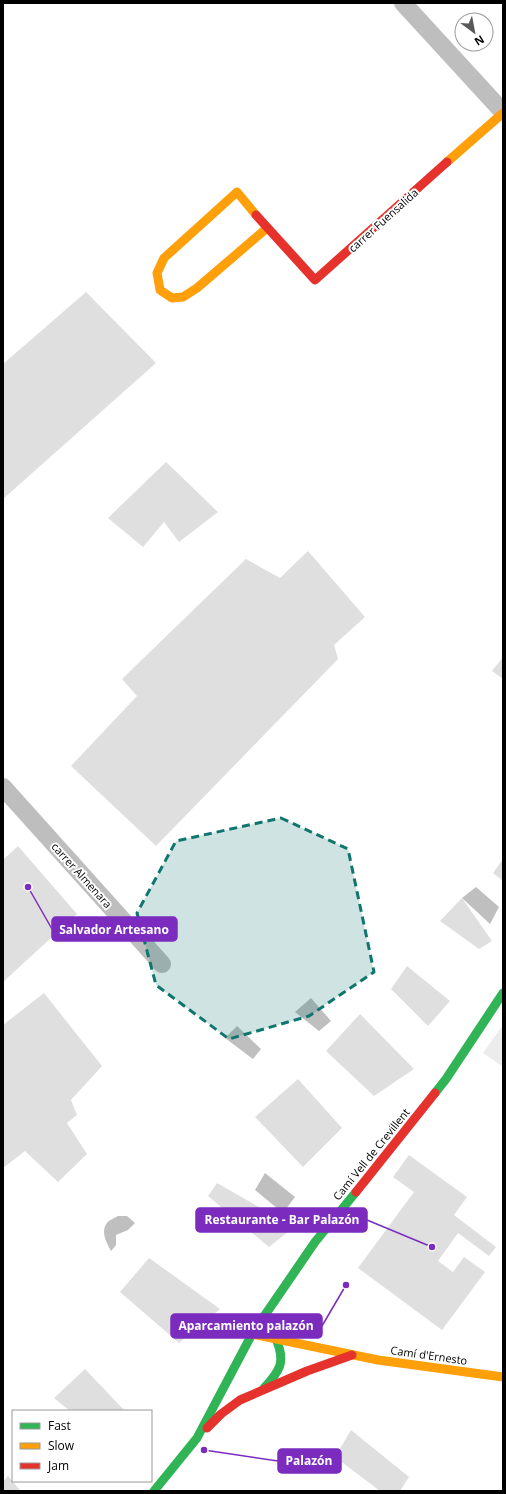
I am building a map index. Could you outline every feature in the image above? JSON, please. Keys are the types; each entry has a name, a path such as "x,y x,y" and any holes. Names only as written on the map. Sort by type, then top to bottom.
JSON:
{"street":[{"name":"carrer Fuensalida","path":"267,228 197,288 183,297 172,298 160,290 158,273 164,258 237,192 267,228 289,250 315,280 503,113 403,3"},
{"name":"carrer Almenara","path":"3,787 162,964"},
{"name":"Camí Vell de Crevillent","path":"154,1491 197,1438 252,1334 315,1242 446,1079 503,993"},
{"name":"Camí d'Ernesto","path":"252,1334 378,1360 503,1377"},
{"path":"262,1391 279,1371 282,1363 281,1350 276,1339"},
{"path":"197,1438 228,1409 240,1400 307,1371 353,1355"}],"highlighted area":[{"path":"281,818 348,849 374,972 309,1016 229,1039 156,985 137,913 176,841"}],"shaded area":[{"path":"476,887 499,907 490,924 462,898"},
{"path":"311,998 331,1021 319,1031 295,1012"},
{"path":"503,1025 503,1067 483,1053"},
{"path":"237,1026 261,1049 253,1059 225,1038"},
{"path":"265,1173 295,1197 283,1213 255,1190"},
{"path":"118,1216 127,1216 135,1223 128,1230 116,1235 116,1245 111,1251 104,1234 104,1230 108,1222"}],"building":[{"path":"86,292 156,363 3,499 3,364"},
{"path":"166,462 218,512 179,542 164,522 143,547 108,518"},
{"path":"308,551 365,617 334,645 338,659 156,846 71,766 137,696 122,679 246,559 280,578"},
{"path":"503,657 503,679 492,671"},
{"path":"18,846 77,914 3,982 3,860"},
{"path":"503,859 503,881 493,873"},
{"path":"462,898 492,941 479,949 440,921"},
{"path":"407,966 450,1001 428,1026 391,989"},
{"path":"44,993 102,1066 71,1100 77,1115 67,1123 87,1154 58,1182 25,1151 3,1168 3,1025"},
{"path":"360,1014 414,1069 374,1096 326,1051"},
{"path":"298,1079 342,1128 303,1167 255,1117"},
{"path":"409,1155 467,1197 454,1215 496,1247 489,1256 458,1233 438,1261 453,1272 464,1257 485,1272 442,1330 358,1268 414,1192 393,1177"},
{"path":"217,1183 294,1227 269,1247 208,1196"},
{"path":"149,1258 220,1309 179,1343 120,1292"},
{"path":"85,1369 124,1410 69,1410 54,1398"},
{"path":"351,1430 409,1477 400,1491 380,1491 335,1457"},
{"path":"8,1476 21,1491 3,1491 3,1482"}],"traffic: fast":[{"path":"435,1093 446,1079 503,993"},
{"path":"154,1491 197,1438 252,1334 315,1242 356,1192"},
{"path":"264,1388 280,1366 281,1354 276,1339"}],"traffic: slow":[{"path":"447,162 503,113"},
{"path":"256,215 237,192 164,258 157,273 160,290 172,298 183,297 197,288 267,228"},
{"path":"252,1334 378,1360 503,1377"}],"traffic: jam":[{"path":"256,215 315,280 447,162"},
{"path":"356,1192 435,1093"},
{"path":"207,1428 221,1414 240,1400 307,1371 352,1355"}],"place":[{"name":"Salvador Artesano","path":"28,887"},
{"name":"Restaurante - Bar Palazón","path":"432,1247"},
{"name":"Aparcamiento palazón","path":"346,1285"},
{"name":"Palazón","path":"204,1450"}]}
